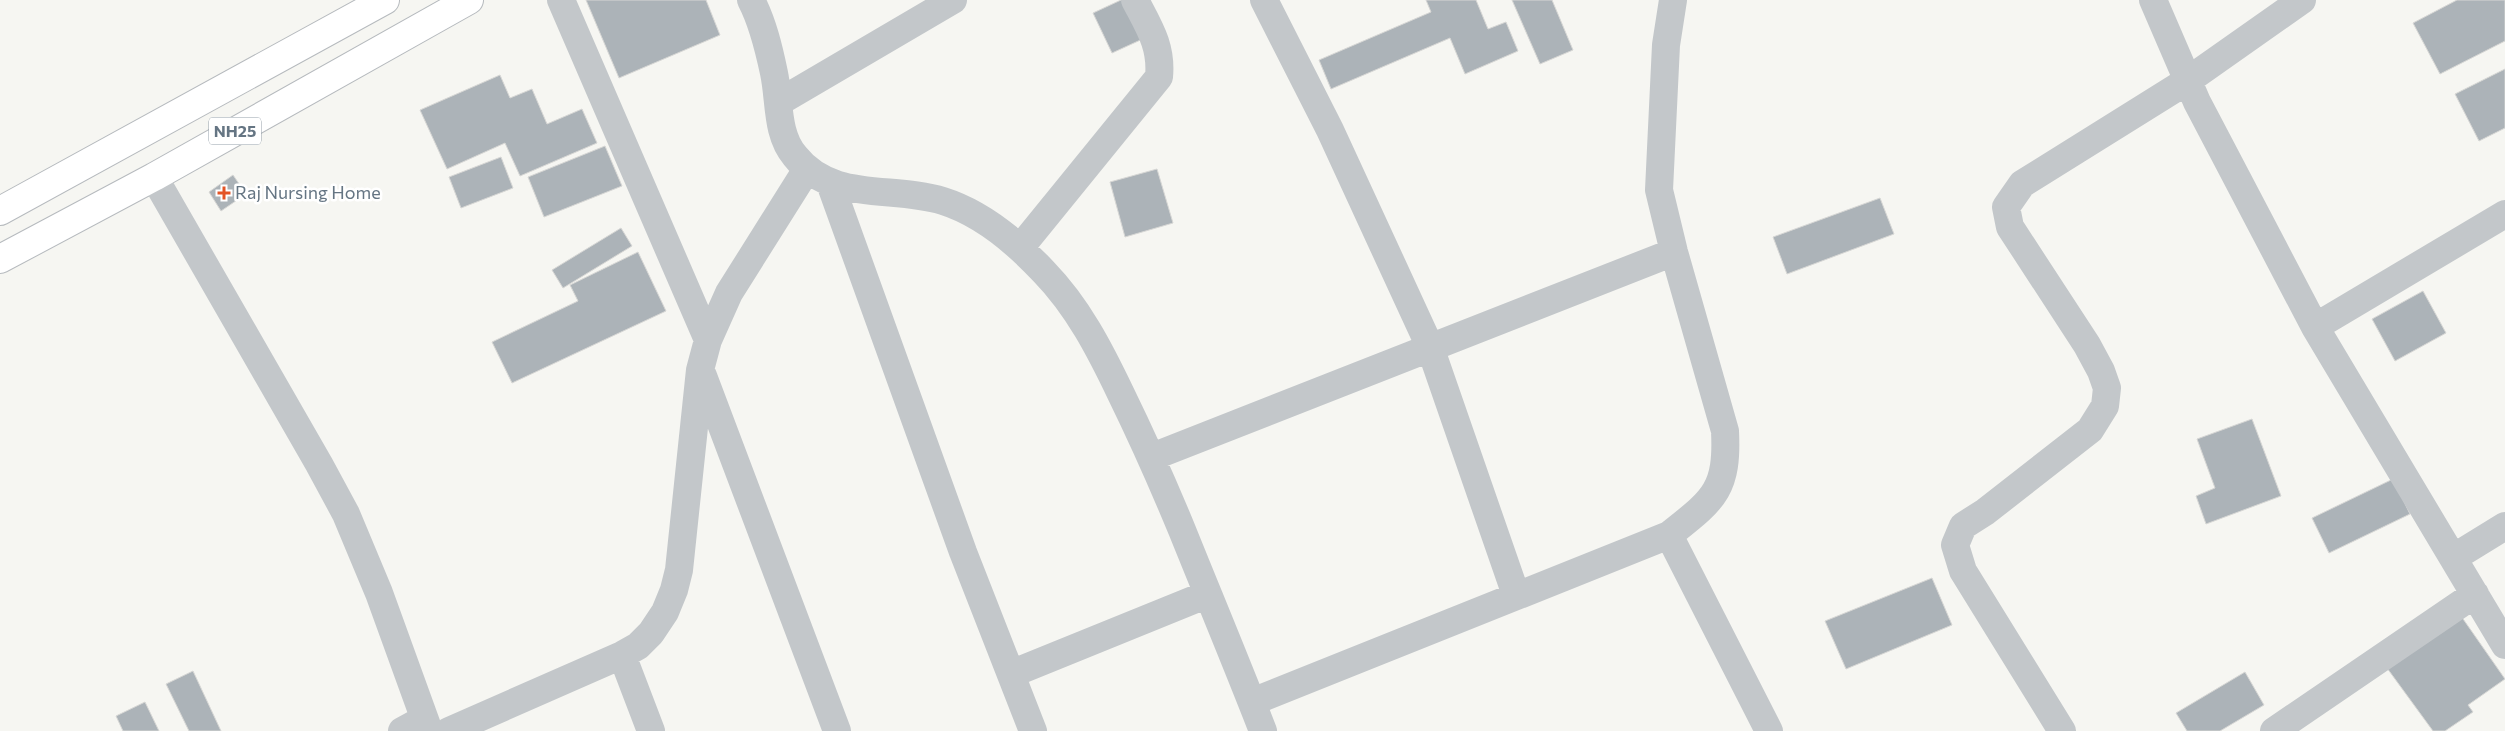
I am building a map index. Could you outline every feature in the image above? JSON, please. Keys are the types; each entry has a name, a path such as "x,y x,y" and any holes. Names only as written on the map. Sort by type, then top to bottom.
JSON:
{"main road":[{"name":"NH25","path":"0,211 385,0"},
{"name":"NH25","path":"0,259 154,177 469,0"}],"street":[{"path":"561,0 708,340"},
{"path":"751,0 766,37 784,138 794,156 807,169 830,183 854,190 927,197 969,211 1020,248 1045,273 1083,322 1096,342 1152,457 1263,731"},
{"path":"779,102 954,0"},
{"path":"1020,248 1159,77 1160,58 1158,47 1135,0"},
{"path":"1264,0 1330,130 1430,347 1516,595"},
{"path":"1252,702 1669,535 1699,511 1721,484 1727,460 1725,431 1674,252 1659,190 1666,45 1673,0"},
{"path":"2153,0 2187,81 2315,327 2505,645"},
{"path":"2062,731 1963,571 1955,545 1963,526 1985,512 2090,430 2105,406 2108,388 2087,345 2010,227 2006,207 2022,184 2187,81 2302,0"},
{"path":"449,731 622,655 638,646 665,612 674,590 679,570 700,370 708,340 729,293 807,169"},
{"path":"154,177 346,514 379,593 418,727"},
{"path":"830,183 963,552 1033,731"},
{"path":"2315,327 2505,214"},
{"path":"1152,457 1674,252"},
{"path":"700,370 837,731"},
{"path":"2453,558 2505,526"},
{"path":"1669,535 1769,731"},
{"path":"1011,674 1208,594"},
{"path":"2274,731 2475,594"},
{"path":"622,655 651,731"}],"building":[{"path":"586,0 706,0 720,35 619,78"},
{"path":"1121,0 1129,0 1147,37 1112,53 1093,13"},
{"path":"1426,0 1476,0 1488,29 1506,22 1518,51 1465,74 1450,38 1331,89 1319,60 1431,12"},
{"path":"1512,0 1552,0 1573,50 1540,64"},
{"path":"2457,0 2505,0 2505,41 2440,74 2413,23"},
{"path":"2505,69 2505,128 2479,141 2455,94"},
{"path":"500,75 510,98 532,89 547,124 582,109 597,143 520,176 505,143 447,169 420,110"},
{"path":"605,146 622,186 544,217 528,177"},
{"path":"501,157 513,188 461,208 449,177"},
{"path":"1157,169 1173,223 1125,237 1110,182"},
{"path":"233,175 246,194 221,211 209,192"},
{"path":"1880,198 1894,234 1787,274 1773,237"},
{"path":"621,228 632,246 563,288 552,270"},
{"path":"638,252 666,311 512,383 492,342 578,301 570,285"},
{"path":"2423,291 2446,333 2395,361 2372,319"},
{"path":"2252,419 2281,496 2206,524 2196,496 2215,488 2197,439"},
{"path":"2393,479 2410,514 2329,553 2312,518"},
{"path":"1932,578 1952,625 1846,669 1825,621"},
{"path":"2461,616 2505,679 2468,705 2473,712 2445,731 2433,731 2387,668"},
{"path":"193,671 221,731 189,731 166,684"},
{"path":"2245,672 2264,705 2220,731 2187,731 2176,713"},
{"path":"145,702 159,731 123,731 116,716"}],"place":[{"name":"Raj Nursing Home","path":"224,193"}]}
